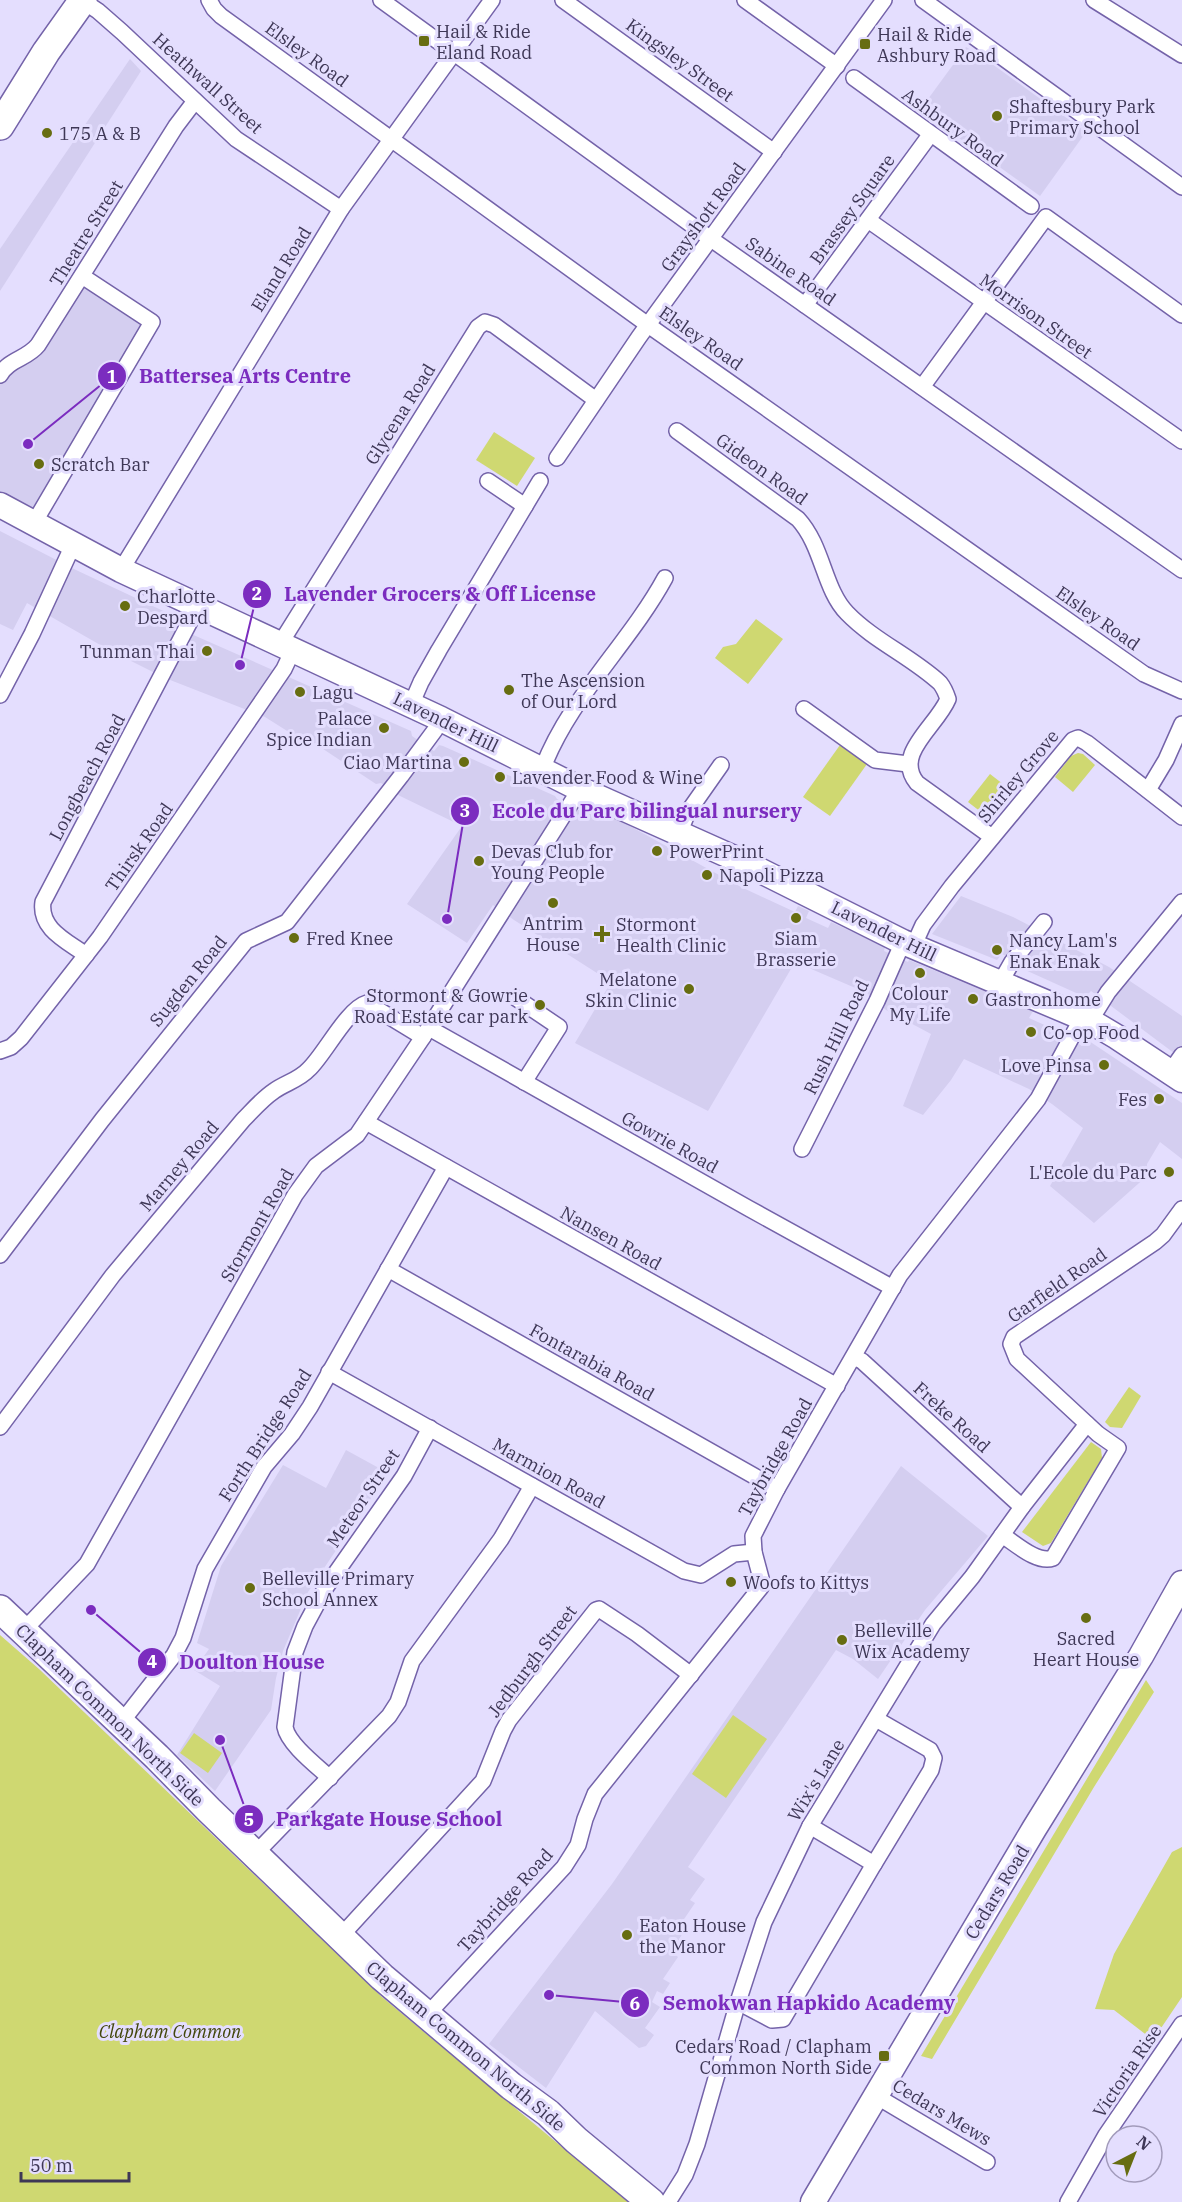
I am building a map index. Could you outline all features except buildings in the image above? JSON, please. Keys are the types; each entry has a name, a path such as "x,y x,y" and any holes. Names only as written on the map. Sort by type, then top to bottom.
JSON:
{"highway":[{"path":"0,126 46,52 83,1"},
{"name":"Clapham Common North Side","path":"0,1609 157,1757 254,1855 426,2016 462,2043 511,2086 548,2113 576,2140 651,2202"}],"main road":[{"name":"Lavender Hill","path":"0,506 121,570 441,719 580,789 680,832 908,944 1086,1020 1178,1069"},
{"name":"Cedars Road","path":"813,2202 1034,1829 1141,1656 1182,1583"}],"street":[{"name":"Elsley Road","path":"209,0 221,16 648,325 1144,674 1182,691"},
{"name":"Sabine Road","path":"381,0 711,239 1182,570"},
{"name":"Eland Road","path":"121,570 340,209 492,0"},
{"name":"Kingsley Street","path":"563,0 774,152"},
{"path":"745,0 837,66"},
{"name":"Grayshott Road","path":"557,458 648,325 884,0"},
{"path":"923,0 1182,187"},
{"path":"1094,0 1182,55"},
{"name":"Heathwall Street","path":"83,1 122,32 236,139 340,209"},
{"name":"Ashbury Road","path":"854,78 1031,206"},
{"name":"Theatre Street","path":"0,375 10,362 34,350 38,345 176,126 195,101"},
{"name":"Brassey Square","path":"805,305 930,135"},
{"path":"922,387 1046,217 1182,315"},
{"name":"Morrison Street","path":"868,220 1182,441"},
{"path":"34,523 152,322 82,276"},
{"name":"Glycena Road","path":"286,647 478,327 485,322 494,324 596,400"},
{"name":"Gideon Road","path":"677,431 798,519 814,542 835,594 845,612 940,684 945,691 948,699 944,709 911,753 908,764"},
{"path":"488,481 525,506"},
{"path":"411,705 430,666 540,481"},
{"path":"0,694 32,634 73,545"},
{"path":"542,770 552,745 568,718 665,578"},
{"name":"Longbeach Road","path":"86,955 49,926 43,917 43,902 198,606"},
{"name":"Thirsk Road","path":"0,1051 11,1047 21,1038 86,955 284,669 286,647"},
{"path":"804,709 875,760 908,764 910,775 916,783 992,837"},
{"name":"Sugden Road","path":"0,1255 102,1120 246,940 287,922 435,730 441,719"},
{"path":"1148,790 1166,760 1182,724"},
{"name":"Shirley Grove","path":"908,944 992,837 1073,740 1078,738 1087,743 1182,817"},
{"path":"680,832 688,812 722,765"},
{"name":"Stormont Road","path":"23,1631 87,1564 307,1177 332,1152 352,1140 366,1122 426,1032 580,789"},
{"name":"Taybridge Road","path":"426,2016 564,1866 578,1845 585,1819 596,1794 761,1587 753,1536 777,1489 893,1287 1038,1099 1086,1020 1182,902"},
{"path":"1000,983 1012,962 1044,922"},
{"name":"Rush Hill Road","path":"802,1149 908,944"},
{"path":"516,998 559,1027 524,1082"},
{"name":"Marney Road","path":"0,1427 113,1275 243,1120 263,1099 276,1089 296,1080 309,1069 360,1005 367,1003 426,1032"},
{"name":"Gowrie Road","path":"426,1032 524,1082 893,1287"},
{"name":"Nansen Road","path":"366,1122 837,1386"},
{"name":"Forth Bridge Road","path":"120,1724 174,1655 183,1638 205,1569 264,1467 297,1427 446,1167"},
{"name":"Garfield Road","path":"1087,1424 1017,1359 1011,1344 1014,1337 1155,1242 1182,1209"},
{"name":"Fontarabia Road","path":"388,1269 777,1489"},
{"name":"Freke Road","path":"854,1357 862,1361 1022,1507"},
{"name":"Marmion Road","path":"329,1372 690,1573 701,1575 734,1554 754,1552"},
{"path":"1002,1535 1036,1557 1044,1560 1053,1558 1118,1448 1087,1424"},
{"name":"Wix's Lane","path":"668,2202 685,2175 697,2144 764,1922 810,1826 933,1624 972,1577 1022,1507 1087,1424"},
{"name":"Meteor Street","path":"330,1778 297,1748 286,1733 295,1652 316,1604 404,1476 430,1428"},
{"path":"254,1855 394,1709 412,1660 501,1539 532,1486"},
{"name":"Jedburgh Street","path":"340,1937 483,1781 509,1720 596,1610 599,1609 637,1634 691,1675"},
{"path":"738,2002 772,2020 783,2019 931,1770 934,1758 930,1750 876,1719"},
{"path":"810,1826 874,1864"},
{"name":"Victoria Rise","path":"1068,2202 1107,2135 1182,2025"},
{"name":"Cedars Mews","path":"876,2096 987,2162"}],"shaded area":[{"name":"Shaftesbury Park Primary School","path":"966,47 1086,132 1040,196 920,110"},
{"path":"130,59 141,71 0,291 0,249"},
{"path":"88,284 140,319 143,328 31,514 0,497 0,374 21,363 80,285"},
{"path":"0,531 174,616 176,619 173,626 411,731 412,736 434,751 439,745 443,746 555,796 583,812 586,808 626,824 741,887 795,912 798,906 809,911 806,918 828,928 831,922 885,947 884,951 908,962 909,960 1033,1011 1029,1018 1060,1032 1082,1046 1086,1039 1182,1103 1182,1159 1160,1142 1147,1164 1147,1176 1094,1223 1050,1186 1083,1128 1029,1089 964,1059 951,1080 923,1115 903,1106 931,1034 886,1010 867,993 795,962 708,1111 575,1043 611,982 493,905 467,943 407,904 462,826 400,796 381,783 376,784 314,743 311,746 265,717 165,678 109,650 27,603 13,630 0,624"},
{"path":"961,896 1013,917 1109,967 1182,1016 1182,1059 1091,991 1085,997 1023,969 1025,965 1002,954 997,960 932,934"},
{"path":"346,1450 388,1473 308,1592 283,1651 271,1710 215,1791 177,1755 220,1686 194,1670 209,1649 197,1643 221,1566 283,1465 326,1488"},
{"path":"901,1466 988,1536 925,1610 878,1679 853,1659 836,1650 688,1867 705,1879 690,1900 695,1903 680,1925 685,1929 672,1952 678,1957 663,1979 670,1983 663,1994 657,1991 652,2002 660,2007 645,2028 654,2035 646,2046 639,2048 595,2011 546,2088 489,2044 612,1884"}],"green space":[{"path":"494,432 535,458 517,486 476,460"},
{"path":"756,619 783,639 748,684 715,658 723,647 736,644"},
{"path":"840,745 867,764 830,816 803,797"},
{"path":"1078,753 1083,754 1095,765 1073,792 1055,777 1071,756"},
{"path":"990,774 1012,791 990,819 968,802"},
{"path":"1129,1387 1141,1396 1122,1428 1110,1427 1105,1422"},
{"path":"1091,1442 1101,1449 1102,1458 1051,1543 1043,1546 1022,1532"},
{"name":"Clapham Common","path":"0,1635 39,1669 382,1997 628,2202 0,2202"},
{"path":"1146,1680 1154,1692 1094,1787 932,2059 921,2056"},
{"path":"733,1715 767,1739 726,1798 692,1774"},
{"path":"194,1733 222,1753 208,1773 180,1753"},
{"path":"1182,1847 1182,1997 1153,2040 1114,2010 1095,2009 1114,1954 1172,1852"}],"place":[{"name":"Hail & Ride Eland Road","path":"424,41"},
{"name":"Hail & Ride Ashbury Road","path":"865,44"},
{"name":"Shaftesbury Park Primary School","path":"997,116"},
{"name":"175 A & B","path":"47,133"},
{"name":"Battersea Arts Centre","path":"28,444"},
{"name":"Scratch Bar","path":"39,464"},
{"name":"Charlotte Despard","path":"125,606"},
{"name":"Tunman Thai","path":"207,651"},
{"name":"Lavender Grocers & Off License","path":"240,665"},
{"name":"The Ascension of Our Lord","path":"509,690"},
{"name":"Lagu","path":"300,692"},
{"name":"Palace Spice Indian","path":"384,728"},
{"name":"Ciao Martina","path":"464,762"},
{"name":"Lavender Food & Wine","path":"500,777"},
{"name":"PowerPrint","path":"657,851"},
{"name":"Devas Club for Young People","path":"479,861"},
{"name":"Napoli Pizza","path":"707,875"},
{"name":"Antrim House","path":"553,903"},
{"name":"Siam Brasserie","path":"796,918"},
{"name":"Ecole du Parc bilingual nursery","path":"447,919"},
{"name":"Stormont Health Clinic","path":"602,934"},
{"name":"Fred Knee","path":"294,938"},
{"name":"Nancy Lam's Enak Enak","path":"997,950"},
{"name":"Colour My Life","path":"920,973"},
{"name":"Melatone Skin Clinic","path":"689,989"},
{"name":"Gastronhome","path":"973,999"},
{"name":"Stormont & Gowrie Road Estate car park","path":"540,1005"},
{"name":"Co-op Food","path":"1031,1032"},
{"name":"Love Pinsa","path":"1104,1065"},
{"name":"Fes","path":"1159,1099"},
{"name":"L'Ecole du Parc","path":"1169,1172"},
{"name":"Woofs to Kittys","path":"731,1582"},
{"name":"Belleville Primary School Annex","path":"250,1588"},
{"name":"Doulton House","path":"91,1610"},
{"name":"Sacred Heart House","path":"1086,1618"},
{"name":"Belleville Wix Academy","path":"842,1640"},
{"name":"Parkgate House School","path":"220,1740"},
{"name":"Eaton House the Manor","path":"627,1935"},
{"name":"Semokwan Hapkido Academy","path":"549,1995"},
{"name":"Cedars Road / Clapham Common North Side","path":"884,2056"}]}
